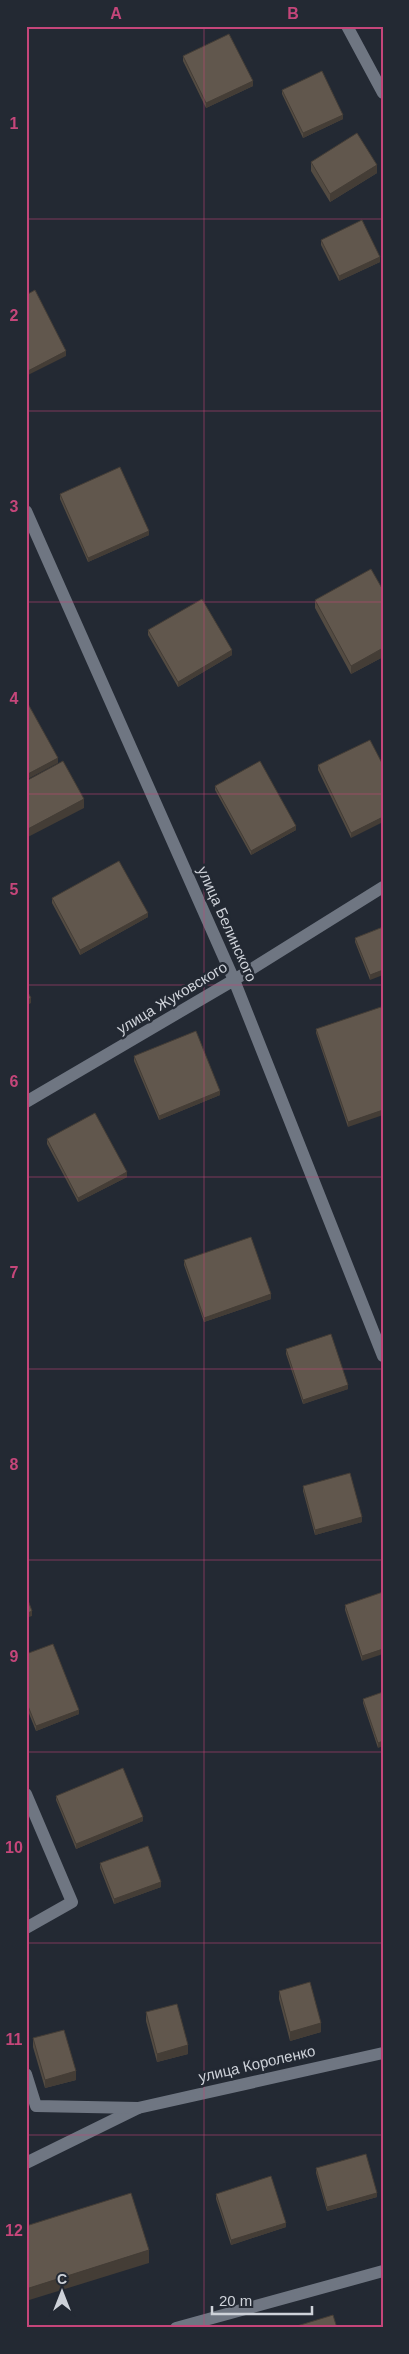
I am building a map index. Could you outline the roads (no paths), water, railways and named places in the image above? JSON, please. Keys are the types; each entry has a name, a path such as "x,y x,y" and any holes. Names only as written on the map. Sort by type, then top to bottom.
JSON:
{"street":[{"path":"347,26 383,93"},
{"name":"улица Белинского","path":"26,512 234,980 383,1356"},
{"name":"улица Жуковского","path":"26,1102 234,980 383,887"},
{"path":"26,1794 72,1902 26,1928"},
{"name":"улица Короленко","path":"138,2108 383,2052"},
{"path":"26,2074 36,2106 138,2108"},
{"path":"26,2164 138,2108"},
{"path":"176,2328 383,2272"}]}
